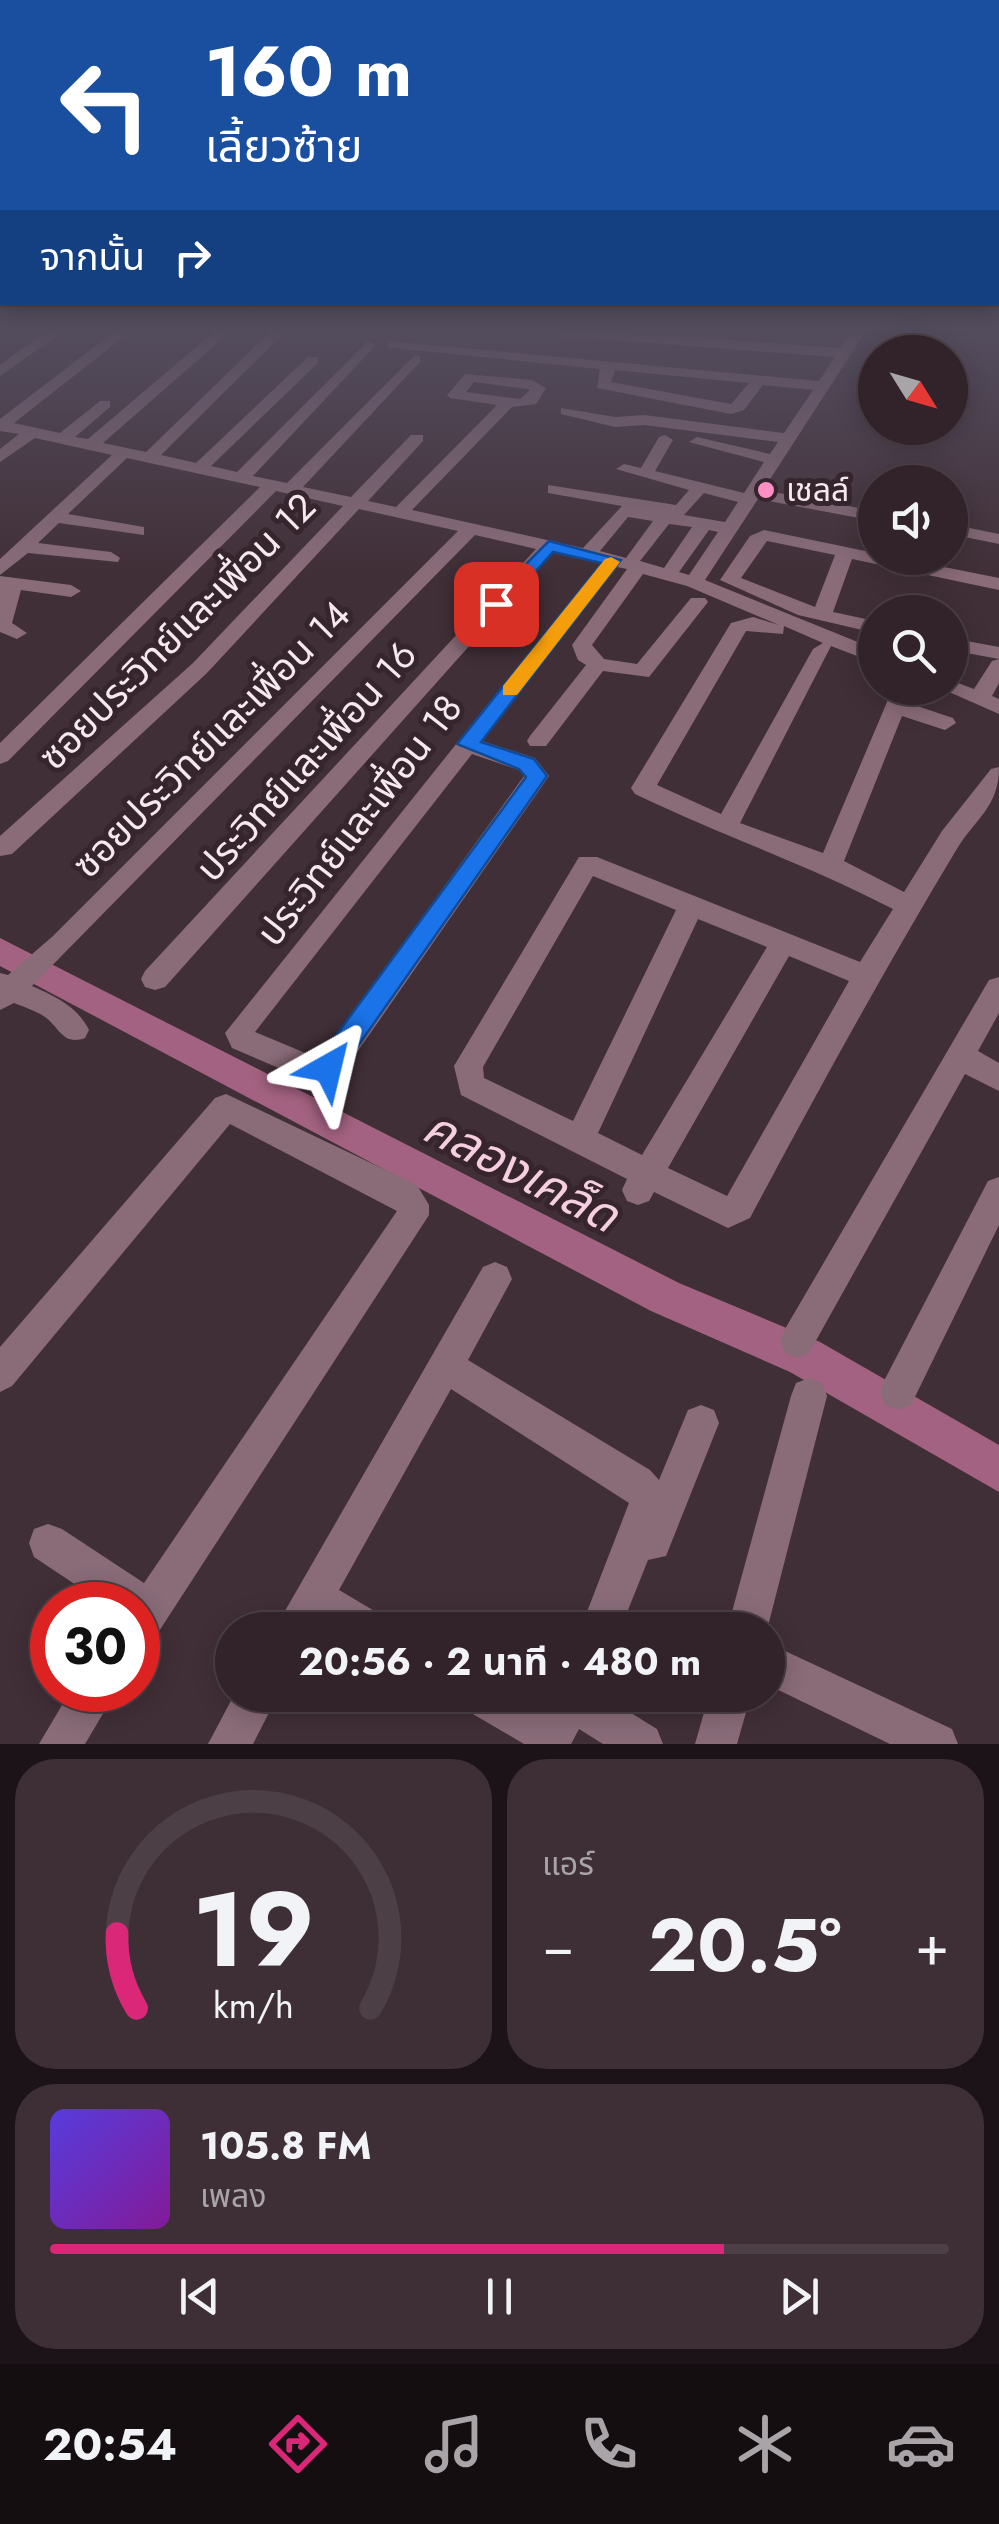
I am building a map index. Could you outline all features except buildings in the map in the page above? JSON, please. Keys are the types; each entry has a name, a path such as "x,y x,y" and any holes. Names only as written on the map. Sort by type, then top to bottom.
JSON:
{"street":[{"path":"63,439 95,412"},
{"path":"91,445 129,412"},
{"path":"149,458 196,412"},
{"path":"199,469 258,412"},
{"path":"241,478 304,412"},
{"path":"0,756 360,412"},
{"path":"400,513 499,412"},
{"path":"666,516 629,561 582,644 585,654 598,664 642,672 696,592 729,528 806,412"},
{"path":"775,460 700,442 665,440 564,418 644,420 789,438"},
{"path":"1,426 629,561 696,592 858,651"},
{"path":"0,458 32,432"},
{"name":"ซอยประวิทย์และเพื่อน 12","path":"3,848 200,668 416,438"},
{"path":"646,474 665,440"},
{"path":"17,633 1,625 5,578 23,547 124,452"},
{"path":"624,470 858,513"},
{"path":"554,489 680,511 701,486"},
{"path":"587,555 624,512 729,528"},
{"path":"54,518 138,530"},
{"path":"668,576 704,524"},
{"name":"ซอยประวิทย์และเพื่อน 14","path":"7,989 62,943 471,529"},
{"path":"968,533 999,538"},
{"path":"858,615 853,612 822,616 738,587 731,576 756,540 764,536 999,584"},
{"name":"ประวิทย์และเพื่อน 16","path":"156,978 549,546"},
{"path":"23,547 111,558"},
{"path":"822,616 845,554"},
{"name":"ประวิทย์และเพื่อน 18","path":"467,744 527,764 537,776 334,1062 316,1071 242,1039 239,1033 467,744 629,561"},
{"path":"5,578 71,591"},
{"path":"858,663 761,624 743,623 645,784 650,795 726,828 830,865 909,906"},
{"path":"726,828 823,650"},
{"path":"972,696 989,650"},
{"path":"538,742 598,664"},
{"path":"972,696 999,666"},
{"path":"830,865 897,705"},
{"path":"914,705 944,722"},
{"path":"866,976 588,864 468,1066 471,1086 579,1140 643,1182 728,1213 739,1208 866,976 950,837 999,774"},
{"path":"579,1140 692,904"},
{"path":"643,1182 784,942"},
{"path":"797,1341 999,988"},
{"path":"7,989 55,1008 75,1030"},
{"path":"960,1056 999,1078"},
{"path":"0,1374 226,1107 406,1196 414,1205 413,1215 160,1594"},
{"path":"898,1392 999,1192"},
{"path":"305,1612 495,1279"},
{"path":"446,1366 637,1483 649,1498 646,1518 607,1612"},
{"path":"753,1612 808,1396"},
{"path":"623,1612 701,1423"},
{"path":"48,1544 96,1582"},
{"path":"785,1672 937,1744"},
{"path":"60,1744 81,1712"},
{"path":"229,1744 247,1712"},
{"path":"510,1712 540,1730 556,1730 577,1712"},
{"path":"583,1712 642,1744"},
{"path":"716,1744 725,1712"}],"waterway":[{"name":"คลองเคล็ด","path":"0,951 665,1297 805,1357 999,1470"}],"slow traffic":[{"path":"510,690 611,562"}],"place":[{"name":"เชลล์","path":"766,490"}],"route":[{"path":"328,1068 531,788 537,776 527,764 467,744 613,560 549,546 496,604"}]}
